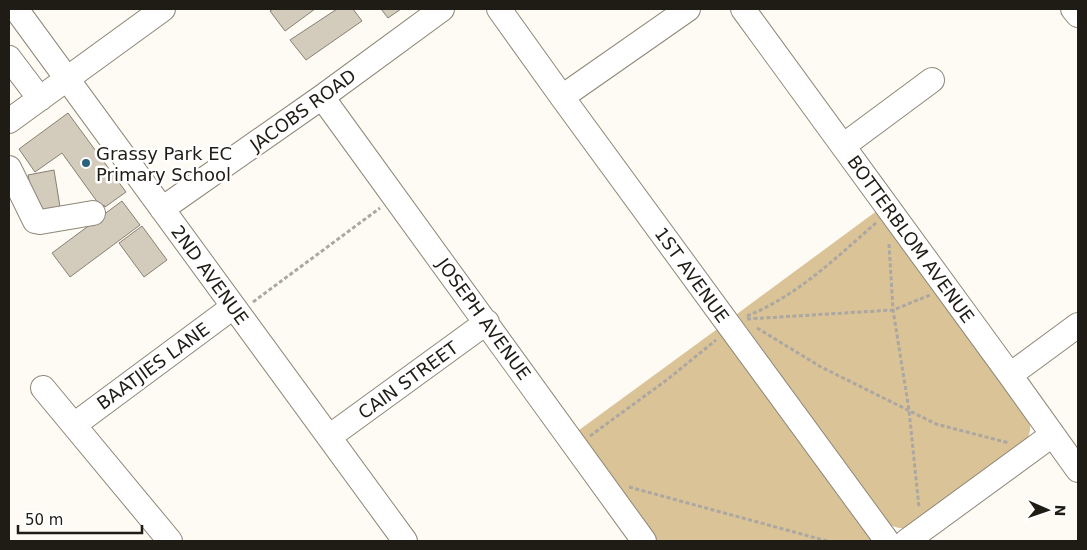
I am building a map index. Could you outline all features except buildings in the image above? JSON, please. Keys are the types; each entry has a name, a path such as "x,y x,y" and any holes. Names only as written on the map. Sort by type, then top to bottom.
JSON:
{"street":[{"name":"2ND AVENUE","path":"16,9 404,541"},
{"path":"9,121 163,9"},
{"name":"JACOBS ROAD","path":"162,209 322,97 442,9"},
{"name":"1ST AVENUE","path":"499,9 887,541"},
{"path":"562,97 688,9"},
{"name":"BOTTERBLOM AVENUE","path":"743,9 1078,470"},
{"path":"1073,9 1078,15"},
{"path":"9,58 40,99"},
{"path":"843,146 932,80"},
{"name":"JOSEPH AVENUE","path":"322,97 644,541"},
{"path":"9,168 35,221 40,222 93,213"},
{"name":"BAATJIES LANE","path":"74,425 236,310"},
{"name":"CAIN STREET","path":"330,437 487,322"},
{"path":"1010,375 1078,325"},
{"path":"43,388 170,541"},
{"path":"913,536 1052,434"}],"path":[{"path":"236,310 395,197"},
{"path":"880,220 883,226"},
{"path":"888,240 893,310 909,410 919,513 913,536"},
{"path":"950,292 934,294 893,310 741,319 821,367 936,424 1017,446 1024,455"},
{"path":"605,487 613,482 827,541"}],"shaded area":[{"path":"878,210 1028,418 1030,427 1026,441 905,528 889,525 737,314"},
{"path":"720,327 871,541 649,541 575,433"}],"place":[{"name":"Grassy Park EC Primary School","path":"86,163"}]}
